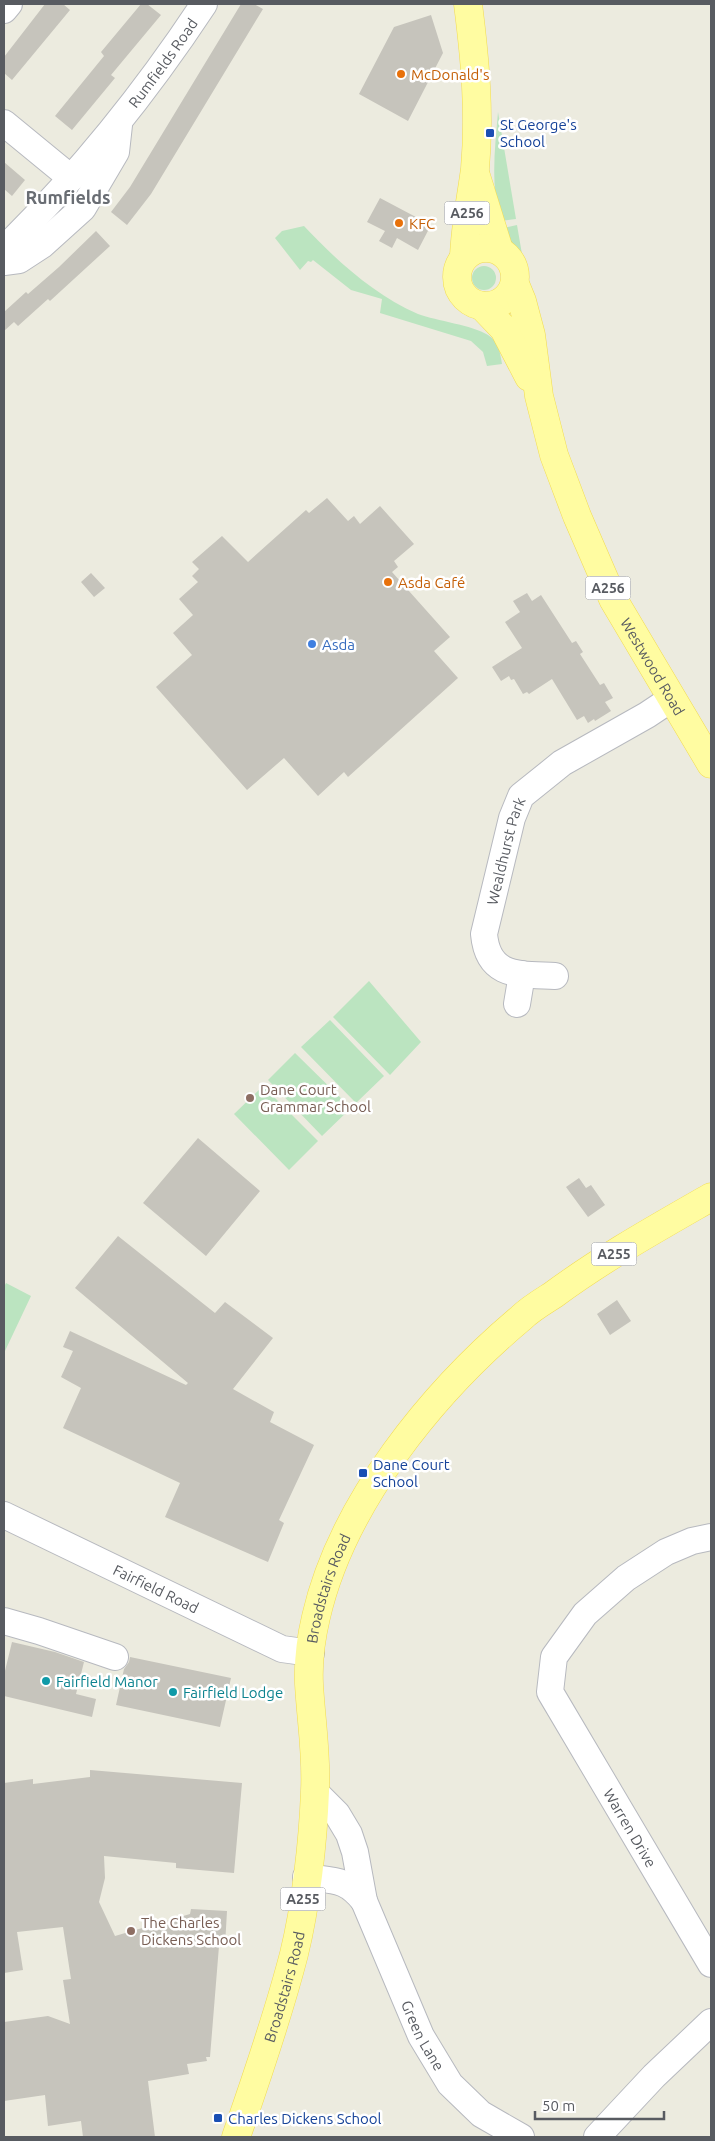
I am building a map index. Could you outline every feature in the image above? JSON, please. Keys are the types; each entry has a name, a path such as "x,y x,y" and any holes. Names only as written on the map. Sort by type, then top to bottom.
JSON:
{"main road":[{"name":"A256","path":"464,257 464,231 474,170 477,120 476,67 468,4"},
{"name":"A256","path":"474,170 499,250"},
{"path":"480,248 499,250 507,256 513,264 515,284 506,299 491,306 482,306 466,299 457,285 457,270 464,257 480,248"},
{"name":"Westwood Road","path":"515,284 531,335 539,396 554,455 577,516 614,599 671,699 711,764"},
{"name":"Westwood Road","path":"482,306 504,329 539,396"},
{"name":"Broadstairs Road","path":"236,2137 261,2063 294,1953 316,1792 314,1729 309,1682 311,1653 316,1618 336,1555 380,1475 416,1426 448,1387 521,1317 594,1265 711,1197"}],"street":[{"path":"4,10 9,4"},
{"name":"Rumfields Road","path":"4,250 35,219 119,122 173,52 204,4"},
{"name":"Rumfields Road","path":"4,262 19,260 42,245 84,208 116,152 119,122"},
{"path":"4,123 71,178"},
{"name":"Wealdhurst Park","path":"554,976 522,974 502,969 491,960 485,946 484,934 512,818 521,796 562,763 640,719 671,699"},
{"path":"518,1004 522,974"},
{"name":"Fairfield Road","path":"4,1515 282,1649 311,1653"},
{"name":"Warren Drive","path":"711,1537 692,1541 666,1552 626,1578 585,1614 554,1658 550,1692 711,1964"},
{"path":"4,1621 115,1657"},
{"name":"Green Lane","path":"316,1792 337,1814 349,1834 355,1852 364,1902"},
{"path":"306,1876 343,1882 352,1871 355,1852"},
{"name":"Green Lane","path":"343,1882 355,1889 364,1902 421,2036 450,2084 481,2114 521,2137"},
{"path":"597,2137 654,2076 711,2022"}],"green space":[{"path":"498,112 516,219 501,221 494,180"},
{"path":"517,225 523,260 501,233 503,228"},
{"path":"304,226 356,276 386,297 426,317 473,328 488,335 497,344 502,364 487,366 483,352 471,341 380,313 382,299 351,290 313,260 311,262 308,261 300,270 275,238 282,231"},
{"path":"484,266 493,269 496,278 493,287 484,290 475,287 472,278 475,269"},
{"path":"369,981 421,1042 390,1075 333,1017"},
{"path":"330,1020 384,1076 356,1103 301,1047"},
{"path":"295,1053 351,1108 322,1136 268,1080"},
{"path":"263,1086 318,1141 289,1170 234,1114"},
{"path":"6,1283 31,1296 5,1351 4,1287"}],"building":[{"path":"45,4 63,4 70,10 12,80 4,73 4,57"},
{"path":"141,4 147,4 161,15 111,75 115,78 72,130 55,116 104,56 101,52"},
{"path":"241,4 254,4 263,9 151,194 127,225 111,212 130,187"},
{"name":"McDonald's","path":"431,15 443,53 408,121 359,94 394,27"},
{"path":"4,162 25,180 12,196 4,189"},
{"name":"KFC","path":"380,198 431,225 418,250 397,238 392,248 379,241 385,231 367,222"},
{"path":"96,231 110,246 50,301 48,299 18,326 14,322 4,331 4,312 26,292 28,294 59,267"},
{"name":"Asda","path":"327,498 348,521 354,516 360,524 380,506 414,544 394,561 398,567 392,572 450,637 434,651 458,678 348,777 344,772 318,796 284,758 247,790 156,687 192,655 173,633 193,615 179,599 198,582 192,576 199,569 192,562 222,536 248,562 306,510 309,513"},
{"path":"91,573 105,588 94,597 81,582"},
{"path":"527,593 532,601 541,595 572,643 576,641 583,652 580,654 600,685 604,683 613,698 605,702 611,711 595,721 594,719 588,723 584,716 577,720 552,679 529,694 527,692 523,694 514,679 511,680 509,676 501,681 492,667 522,648 505,622 520,612 513,601"},
{"path":"198,1138 260,1191 206,1256 143,1203"},
{"path":"579,1178 586,1188 591,1185 605,1205 588,1217 566,1187"},
{"path":"118,1236 215,1313 225,1302 273,1338 233,1389 274,1412 270,1422 314,1445 279,1520 284,1523 268,1562 165,1517 180,1483 63,1428 81,1388 61,1377 73,1351 63,1347 70,1331 186,1385 188,1383 75,1288"},
{"path":"617,1300 631,1321 610,1335 597,1314"},
{"name":"Fairfield Manor","path":"12,1642 55,1652 84,1662 76,1694 96,1699 92,1717 4,1696 4,1675"},
{"name":"Fairfield Lodge","path":"130,1657 231,1678 220,1727 116,1705 124,1669"},
{"path":"90,1770 242,1783 234,1873 176,1868 176,1863 104,1856 105,1878 99,1902 115,1936 190,1914 191,1909 227,1911 225,1946 219,1946 210,2057 206,2057 207,2061 187,2064 189,2074 148,2081 155,2137 83,2137 81,2121 48,2126 45,2095 4,2101 4,2022 48,2016 70,2024 63,1980 71,1979 63,1927 17,1932 23,1970 4,1973 4,1783 33,1779 33,1784 90,1777"}],"place":[{"name":"McDonald's","path":"401,74"},
{"name":"St George's School","path":"490,133"},
{"name":"KFC","path":"399,223"},
{"name":"Asda Café","path":"388,582"},
{"name":"Asda","path":"312,644"},
{"name":"Dane Court Grammar School","path":"250,1098"},
{"name":"Dane Court School","path":"363,1473"},
{"name":"Fairfield Manor","path":"46,1681"},
{"name":"Fairfield Lodge","path":"173,1692"},
{"name":"The Charles Dickens School","path":"131,1931"},
{"name":"Charles Dickens School","path":"218,2118"}],"district":[{"name":"Rumfields","path":"68,197"}]}
